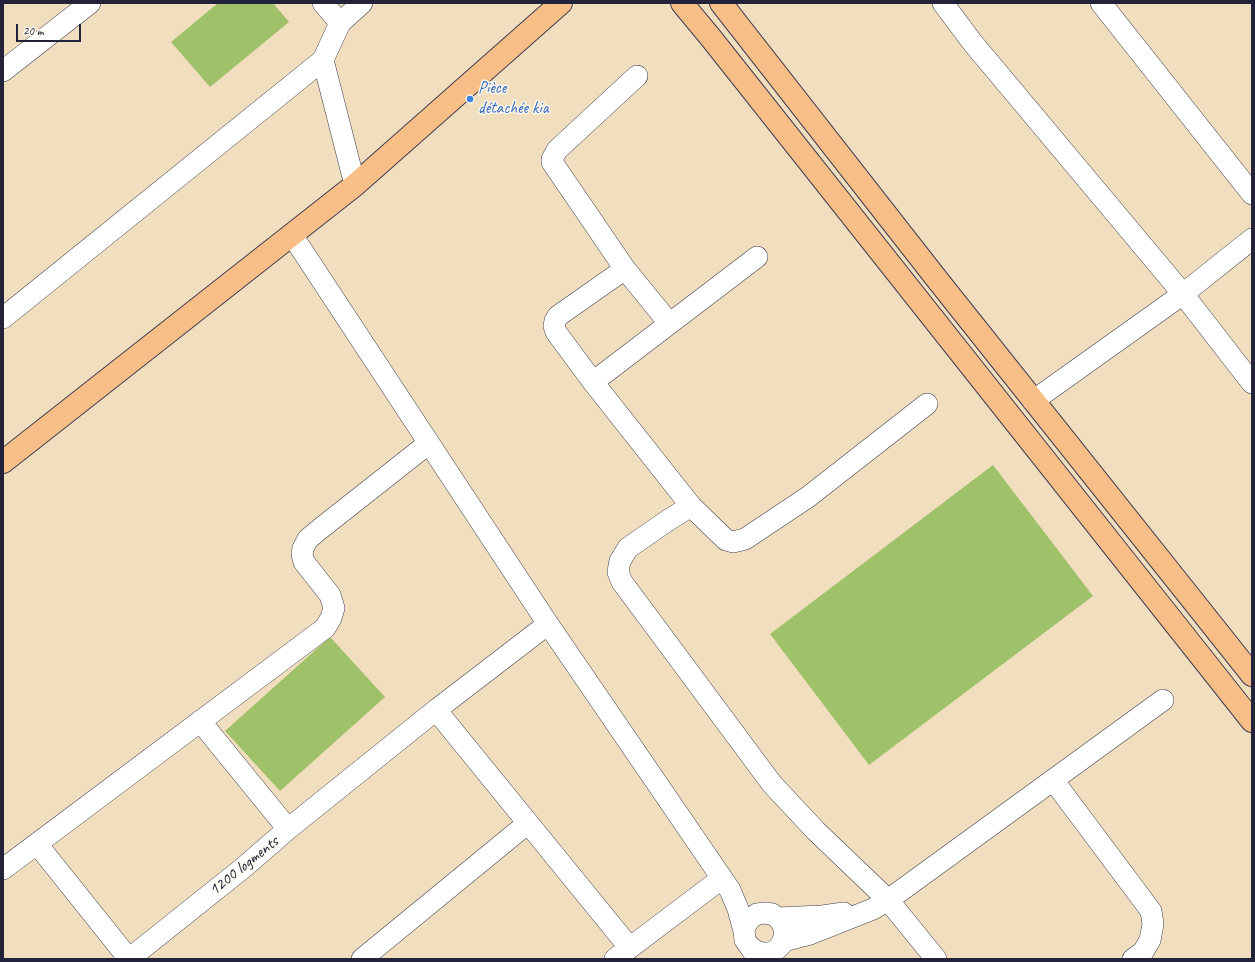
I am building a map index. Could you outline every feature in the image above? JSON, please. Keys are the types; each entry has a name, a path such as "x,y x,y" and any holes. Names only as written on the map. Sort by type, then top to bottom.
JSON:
{"main road":[{"path":"3,462 355,185 561,3"},
{"path":"682,3 1252,721"},
{"path":"721,3 928,268 1252,675"},
{"path":"906,284 928,268"}],"street":[{"path":"3,71 90,3"},
{"path":"323,3 340,23"},
{"path":"3,318 323,60 340,23 362,3"},
{"path":"943,3 972,42 1183,294 1252,383"},
{"path":"1101,3 1252,194"},
{"path":"323,60 355,185"},
{"path":"637,76 557,150 552,159 554,167 625,269 669,323"},
{"path":"292,235 548,624 725,885 738,909 751,946 756,951 763,954 770,953 810,934 880,905 1163,700"},
{"path":"1034,401 1183,294 1252,239"},
{"path":"593,382 757,257"},
{"path":"625,269 558,316 554,326 556,332 593,382 691,506 726,540 733,542 745,539 808,496 927,404"},
{"path":"3,869 325,628 334,608 330,595 304,562 302,554 303,548 308,539 429,443"},
{"path":"691,506 628,548 620,560 618,572 622,582 772,784 816,831 880,905 936,959"},
{"path":"288,829 436,710 548,624"},
{"path":"436,710 528,823 622,953 725,885"},
{"name":"1200 logments","path":"129,959 243,868 288,829 200,721"},
{"path":"1053,780 1151,911 1153,924 1150,940 1143,952 1134,959"},
{"path":"362,959 528,823"},
{"path":"37,844 129,959"},
{"path":"725,885 782,923 785,935 781,948"},
{"path":"751,946 746,924 757,914 822,916 880,905"}],"green space":[{"path":"218,3 273,3 289,22 210,87 171,42"},
{"path":"993,465 1093,596 869,765 770,634"},
{"path":"330,637 385,697 280,791 225,731"}],"place":[{"name":"Pièce détachée kia","path":"470,99"}]}
